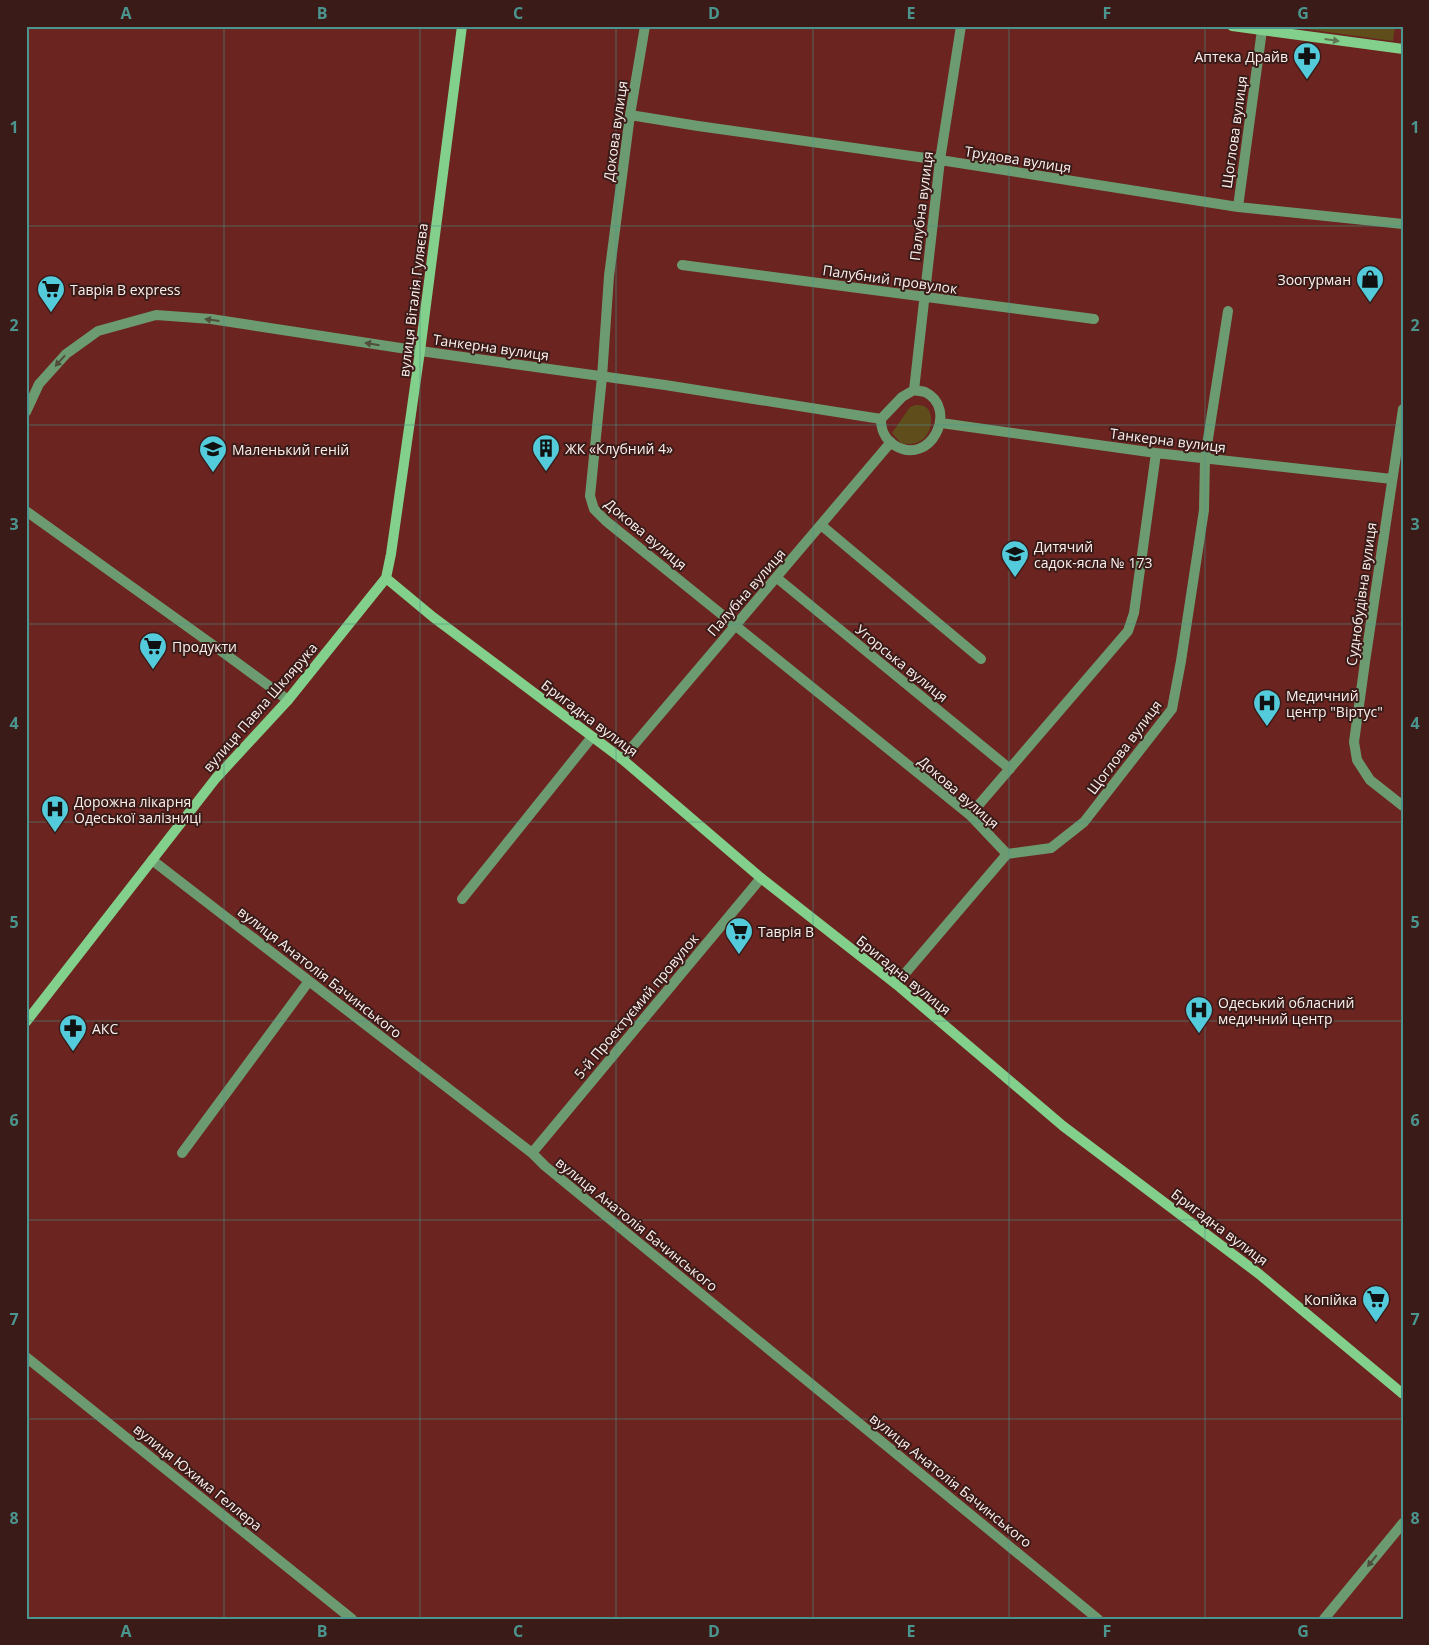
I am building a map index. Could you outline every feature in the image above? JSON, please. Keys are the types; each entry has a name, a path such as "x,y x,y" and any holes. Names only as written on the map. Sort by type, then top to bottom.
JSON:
{"street":[{"name":"вулиця Віталія Гуляєва","path":"386,578 420,351 462,26"},
{"name":"Докова вулиця","path":"645,26 630,115 609,276 602,377 590,496 594,509 606,521 970,816 1007,854"},
{"name":"Палубна вулиця","path":"914,390 940,160 961,26"},
{"path":"1232,26 1403,49"},
{"name":"Щоглова вулиця","path":"1238,207 1262,30"},
{"name":"Трудова вулиця","path":"630,115 940,160 1238,207 1403,224"},
{"name":"Палубний провулок","path":"682,265 1094,319"},
{"name":"Щоглова вулиця","path":"1007,854 1050,848 1084,822 1172,710 1204,510 1205,458 1228,311"},
{"name":"Танкерна вулиця","path":"26,412 39,384 66,354 98,331 156,315 211,319 420,351 665,385 881,419"},
{"path":"914,390 925,392 935,400 940,411 941,424 936,436 926,445 913,450 900,448 891,442 881,430 881,419 902,397 914,390"},
{"name":"Суднобудівна вулиця","path":"1403,409 1354,742 1357,760 1370,780 1403,806"},
{"name":"Танкерна вулиця","path":"941,424 1156,453 1392,479"},
{"name":"Палубна вулиця","path":"622,759 891,442"},
{"path":"970,816 1128,631 1134,612 1156,453"},
{"path":"26,511 288,700"},
{"path":"821,525 981,659"},
{"name":"вулиця Павла Шклярука","path":"26,1022 216,778 288,700 386,578"},
{"name":"Бригадна вулиця","path":"386,578 433,617 622,759 761,878 896,984 1063,1126 1252,1269 1403,1394"},
{"name":"Угорська вулиця","path":"776,578 1010,769"},
{"path":"462,898 592,737"},
{"path":"896,984 1007,854"},
{"name":"вулиця Анатолія Бачинського","path":"152,860 532,1153 560,1178 1098,1619"},
{"name":"5-й Проектуємий провулок","path":"532,1153 761,878"},
{"path":"182,1153 309,981"},
{"name":"вулиця Юхима Геллера","path":"26,1357 352,1619"},
{"path":"1324,1619 1403,1523"}],"shaded area":[{"path":"1284,26 1395,26 1393,41"},
{"path":"916,405 924,406 931,415 929,430 920,441 911,444 901,443 892,433 910,407"}],"place":[{"name":"Аптека Драйв","path":"1307,80"},
{"name":"Зоогурман","path":"1370,303"},
{"name":"Таврія В express","path":"51,313"},
{"name":"ЖК «Клубний 4»","path":"546,472"},
{"name":"Маленький геній","path":"213,473"},
{"name":"Дитячий садок-ясла № 173","path":"1015,578"},
{"name":"Продукти","path":"153,670"},
{"name":"Медичний центр \"Віртус\"","path":"1267,727"},
{"name":"Дорожна лікарня Одеської залізниці","path":"55,833"},
{"name":"Таврія В","path":"739,955"},
{"name":"Одеський обласний медичний центр","path":"1199,1034"},
{"name":"АКС","path":"73,1052"},
{"name":"Копійка","path":"1376,1323"}]}
